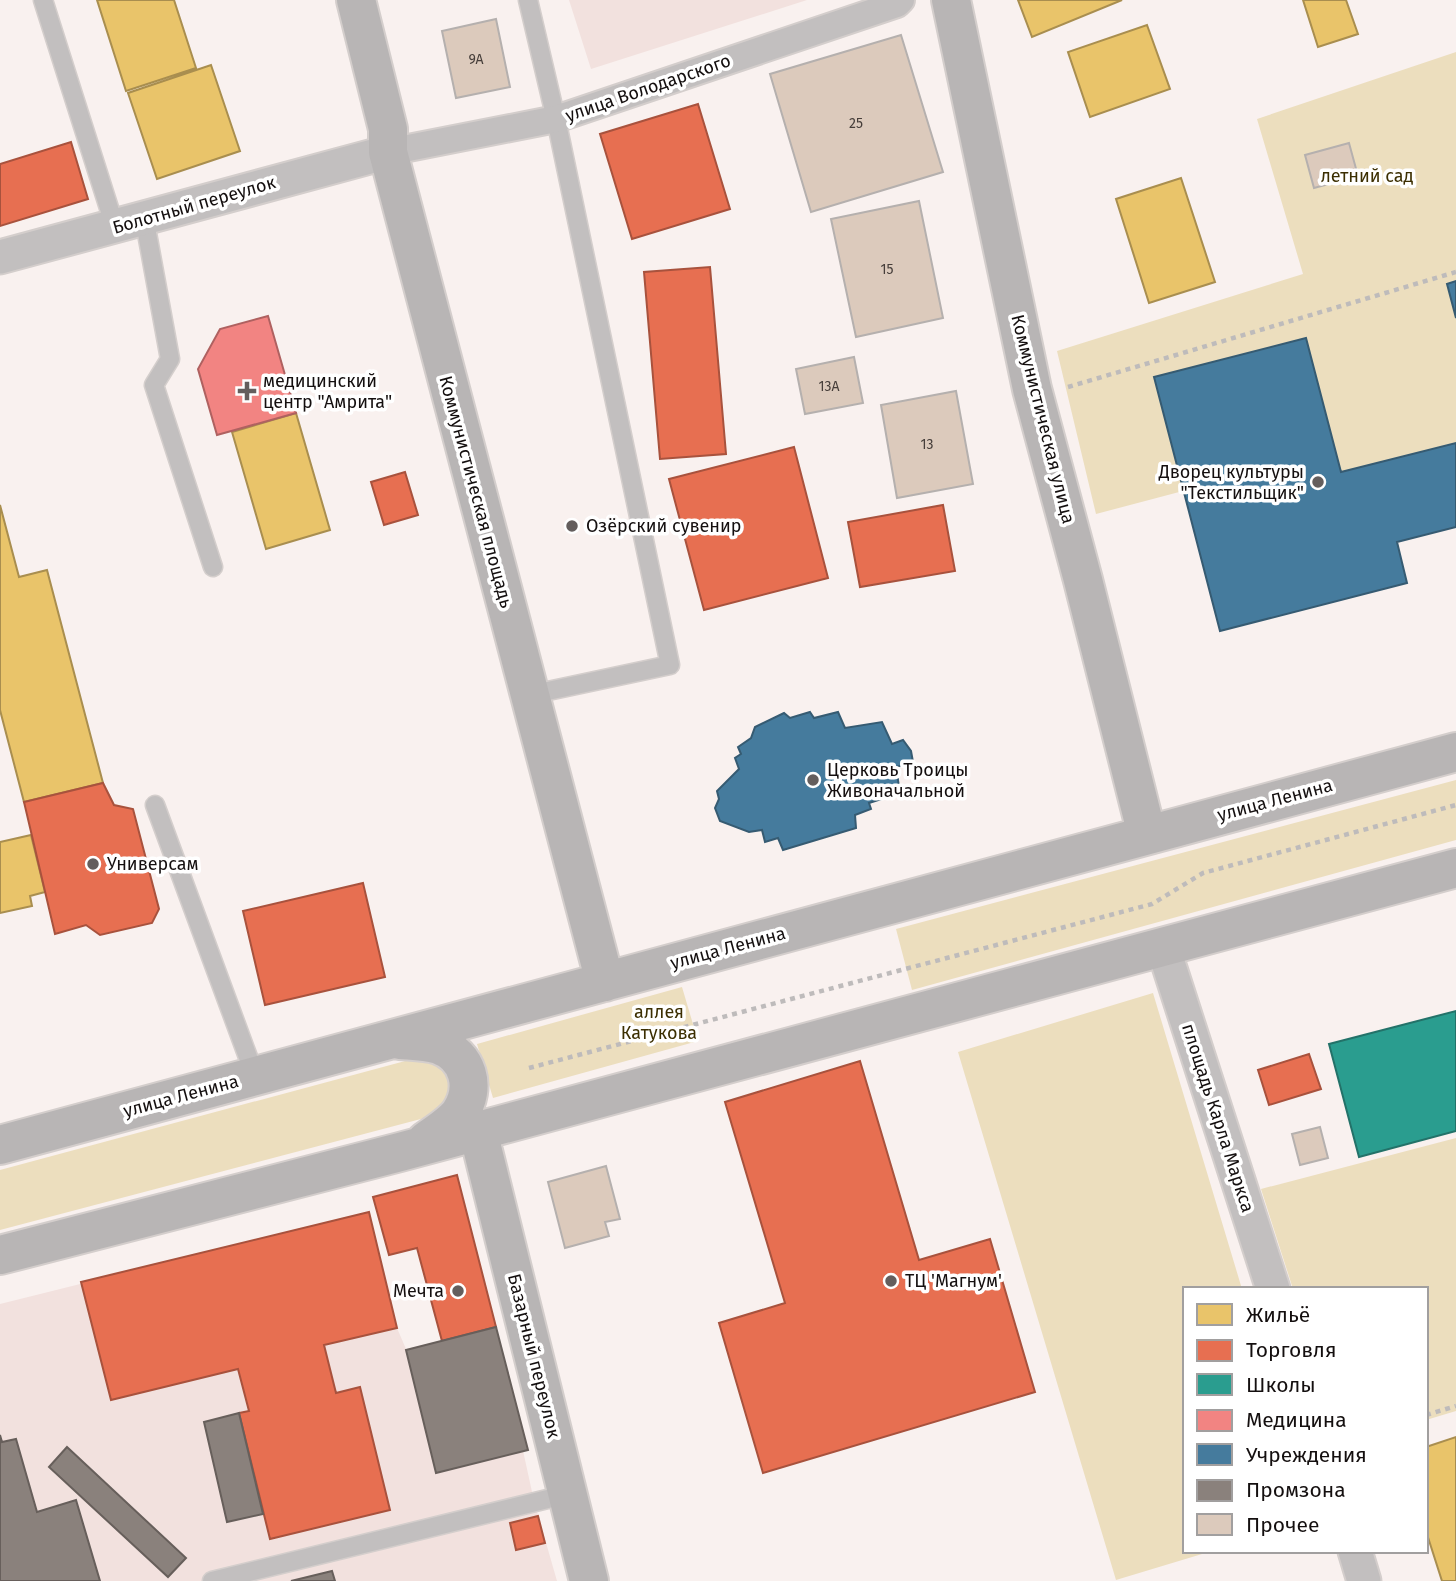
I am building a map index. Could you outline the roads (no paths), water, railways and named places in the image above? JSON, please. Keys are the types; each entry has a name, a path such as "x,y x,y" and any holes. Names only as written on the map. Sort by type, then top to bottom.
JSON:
{"main road":[{"name":"Коммунистическая площадь","path":"356,0 388,129 388,152 605,982"},
{"name":"Коммунистическая улица","path":"951,0 1032,389 1087,593 1147,835"},
{"name":"улица Ленина","path":"0,1145 1456,752"},
{"path":"0,1255 418,1147 1456,868"},
{"path":"395,1039 438,1045 456,1054 467,1069 470,1083 467,1101 458,1115 418,1147"},
{"name":"Базарный переулок","path":"478,1131 589,1581"}],"street":[{"name":"улица Володарского","path":"388,152 556,119 897,4 901,0"},
{"name":"Болотный переулок","path":"0,257 388,152"},
{"name":"площадь Карла Маркса","path":"1163,947 1272,1287"},
{"path":"1356,1553 1364,1581"}],"lane":[{"path":"43,0 129,222 170,359 154,386 214,567"},
{"path":"528,0 556,119 670,665 530,695"},
{"path":"155,805 255,1076"},
{"path":"212,1581 568,1494"}],"place":[{"name":"медицинский центр \"Амрита\"","path":"247,391"},
{"name":"Дворец культуры \"Текстильщик\"","path":"1318,482"},
{"name":"Озёрский сувенир","path":"572,526"},
{"name":"Церковь Троицы Живоначальной","path":"813,780"},
{"name":"Универсам","path":"93,864"},
{"name":"ТЦ 'Магнум'","path":"891,1281"},
{"name":"Мечта","path":"458,1291"}],"park label":[{"name":"летний сад","path":"1367,176"},
{"name":"аллея Катукова","path":"659,1022"}]}
